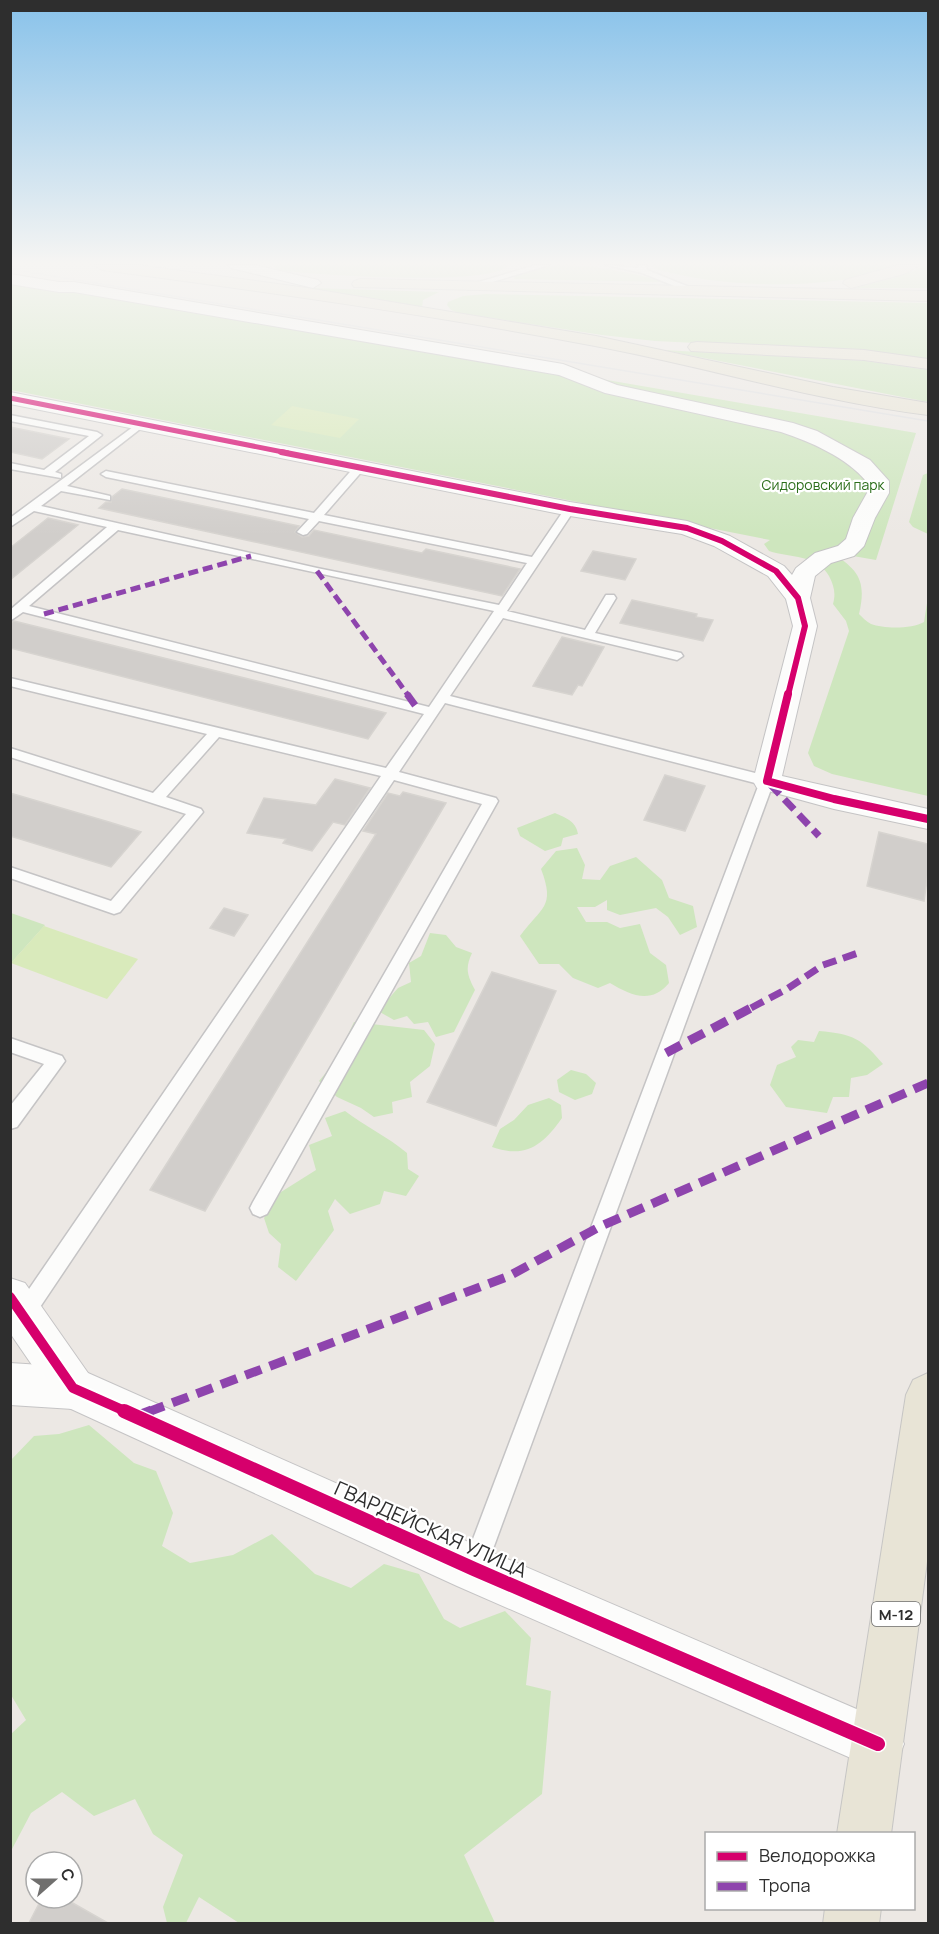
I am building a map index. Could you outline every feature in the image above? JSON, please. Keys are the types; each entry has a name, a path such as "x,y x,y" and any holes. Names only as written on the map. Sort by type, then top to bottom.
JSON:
{"main road":[{"path":"661,355 833,393 928,409"},
{"path":"866,355 928,364"},
{"name":"М-12","path":"864,1832 928,1395"}],"street":[{"path":"476,355 563,370 612,389 786,427 810,435 863,464 878,481 878,493 864,518 856,541 846,551 823,558 789,560 741,550"},
{"path":"10,398 570,508 687,528 741,550 776,571 798,598 806,626 767,781 834,799 928,819"},
{"path":"798,598 804,573 823,558"},
{"path":"15,1315 74,1388"},
{"path":"10,1384 74,1388"},
{"name":"ГВАРДЕЙСКАЯ УЛИЦА","path":"74,1388 474,1569 878,1744"}],"lane":[{"path":"26,420 48,405"},
{"path":"10,418 97,435 46,474"},
{"path":"10,524 141,424"},
{"path":"10,466 69,479"},
{"path":"303,532 360,467"},
{"path":"106,474 534,561"},
{"path":"59,487 106,498"},
{"path":"32,507 501,611 677,656"},
{"path":"15,1315 390,774 570,508"},
{"path":"16,613 115,526"},
{"path":"274,561 287,549"},
{"path":"588,635 610,598"},
{"path":"16,613 437,705 767,781 474,1569"},
{"path":"10,682 390,774 491,801 260,1208"},
{"path":"156,799 216,732"},
{"path":"10,752 196,812 114,908 10,872"},
{"path":"10,1045 56,1061 10,1121"}],"green space":[{"name":"Сидоровский парк","path":"11,355 462,355 916,433 876,560 830,552 854,570 858,577 862,592 859,614 871,624 898,628 924,622 928,597 928,796 832,774 814,766 808,753 849,631 846,621 833,604 833,586 824,569 810,560 769,551 764,544 770,540 11,390"},
{"path":"690,355 760,355 866,361 928,370 928,402"},
{"path":"894,355 928,355 928,360"},
{"path":"292,406 359,419 340,438 271,425"},
{"path":"928,473 928,534 913,527 909,522 923,475"},
{"path":"555,813 573,823 578,834 563,838 561,846 545,851 520,836 517,828"},
{"path":"577,848 585,865 582,879 600,880 610,866 636,857 662,880 669,898 693,906 697,927 680,935 668,917 656,908 620,915 607,910 607,900 595,907 577,907 586,922 607,922 620,928 640,924 650,953 666,965 669,983 655,994 640,996 610,983 598,988 573,978 559,964 539,964 520,936 540,912 546,900 547,892 541,869 556,851"},
{"path":"10,913 45,925 11,963"},
{"path":"44,926 138,959 107,999 11,963"},
{"path":"430,933 446,935 456,947 472,953 468,963 468,972 475,990 454,1032 436,1037 428,1022 414,1024 407,1016 394,1020 378,1011 398,988 411,982 409,963 421,956"},
{"path":"354,1022 424,1030 435,1044 430,1066 410,1082 412,1097 392,1102 393,1113 374,1117 337,1097 319,1081 335,1062"},
{"path":"819,1031 856,1039 883,1064 867,1075 851,1078 849,1097 833,1097 827,1113 786,1107 770,1085 777,1065 796,1057 791,1047 798,1040 814,1042"},
{"path":"571,1070 586,1074 596,1083 592,1094 575,1100 559,1092 557,1080"},
{"path":"549,1098 561,1105 562,1118 548,1136 533,1147 524,1150 504,1150 492,1147 500,1129 514,1120 528,1105"},
{"path":"345,1111 407,1153 408,1169 419,1176 406,1196 384,1191 380,1204 350,1214 335,1199 328,1211 334,1230 296,1281 278,1267 281,1244 269,1233 264,1218 281,1192 316,1170 309,1145 332,1136 325,1118"},
{"path":"89,1425 134,1463 156,1471 173,1513 162,1546 190,1563 233,1555 272,1534 315,1574 351,1588 384,1564 419,1574 444,1619 460,1628 505,1611 531,1638 526,1685 551,1691 542,1794 464,1855 495,1923 239,1923 199,1897 186,1923 167,1923 163,1907 183,1855 153,1834 135,1799 94,1816 62,1792 31,1813 11,1851 11,1734 26,1720 11,1695 11,1460 34,1436 59,1434"}],"building":[{"path":"10,427 69,439 42,459 10,452"},
{"path":"122,489 299,526 295,532 302,537 309,536 314,530 422,553 426,549 520,569 502,596 99,508 106,502 111,502 112,497"},
{"path":"48,518 78,525 10,580 10,548"},
{"path":"593,551 636,559 625,580 581,571"},
{"path":"632,600 697,614 696,617 713,620 703,641 620,623"},
{"path":"14,621 386,713 368,739 10,648 10,623"},
{"path":"562,637 604,647 582,686 578,685 572,695 533,686"},
{"path":"665,775 705,786 685,831 644,820"},
{"path":"335,779 370,788 345,825 333,822 312,851 283,843 286,839 247,833 264,798 316,805"},
{"path":"403,792 446,803 205,1211 150,1190 376,834 363,831 388,793 400,796"},
{"path":"10,793 141,832 111,867 10,836"},
{"path":"879,832 928,844 928,873 924,901 867,886"},
{"path":"224,908 248,915 234,936 210,928"},
{"path":"492,972 556,991 496,1126 427,1102"},
{"path":"84,1909 108,1923 29,1923 36,1910"}],"tram line":[{"path":"531,355 928,421"}],"marked path":[{"path":"44,614 251,556"},
{"path":"317,571 417,708"},
{"path":"770,784 819,836"},
{"path":"666,1053 787,989 823,965 861,952"},
{"path":"136,1417 509,1276 601,1226 928,1083"}],"cycle path":[{"path":"10,398 570,509 687,528 722,541 776,571 798,598 805,626 767,781 834,799 928,819"},
{"path":"10,1297 73,1388 474,1569 878,1744"}]}
